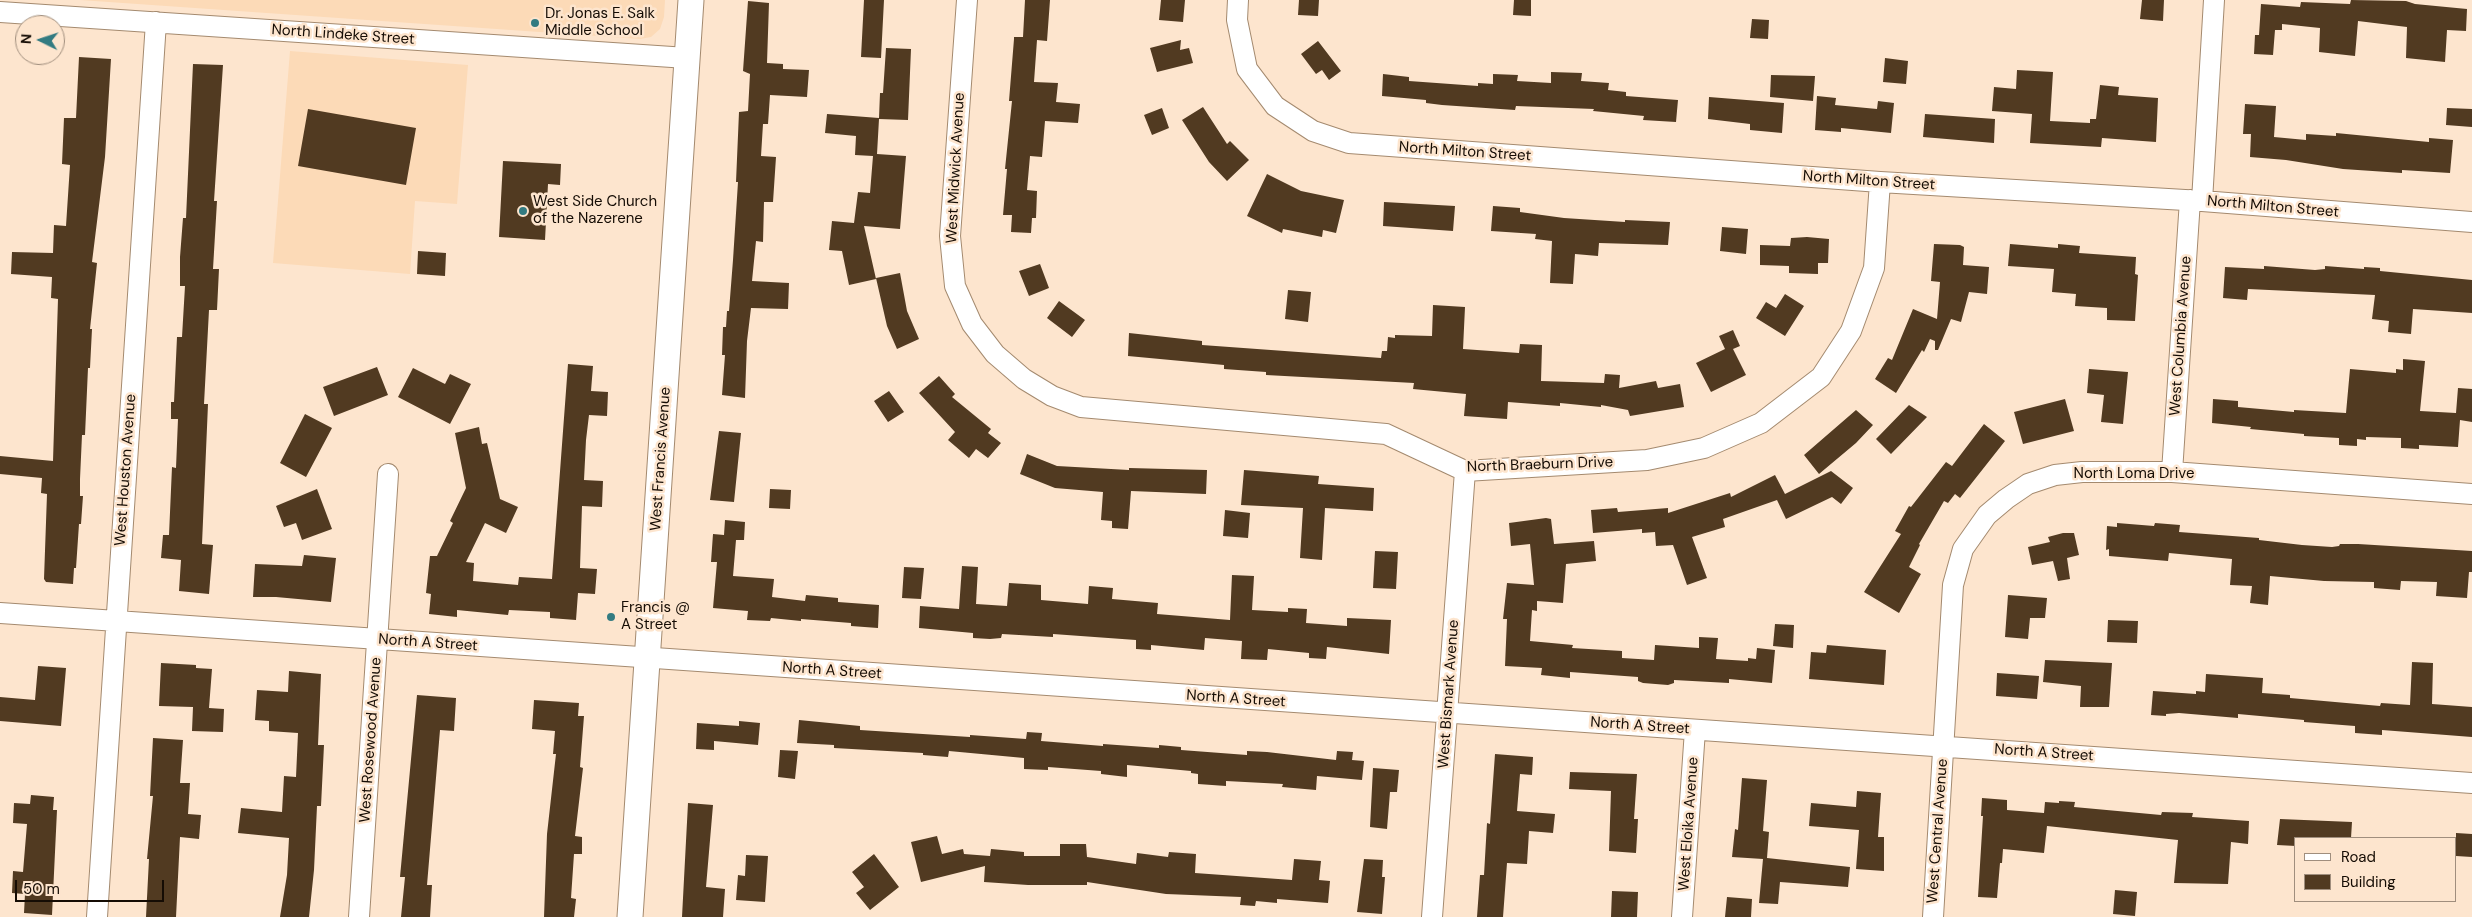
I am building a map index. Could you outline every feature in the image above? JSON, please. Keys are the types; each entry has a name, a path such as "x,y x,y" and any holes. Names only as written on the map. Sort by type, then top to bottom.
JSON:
{"main road":[{"name":"West Francis Avenue","path":"630,917 691,0"}],"street":[{"name":"West Midwick Avenue","path":"967,0 950,236 955,286 972,324 994,354"},
{"name":"North Milton Street","path":"1238,0 1237,20 1247,69 1275,106 1313,131 1349,143 1880,182 2196,201 2472,222"},
{"name":"West Columbia Avenue","path":"2172,472 2214,0"},
{"name":"North Lindeke Street","path":"0,12 687,58"},
{"name":"West Houston Avenue","path":"97,917 156,22"},
{"name":"North Braeburn Drive","path":"994,354 1024,379 1052,396 1081,407 1386,434 1465,471 1646,460 1704,448 1760,423 1821,377 1851,332 1874,268 1880,182"},
{"name":"West Bismark Avenue","path":"1432,917 1465,471"},
{"name":"North Loma Drive","path":"1944,746 1953,585 1963,549 1987,515 2028,484 2055,475 2082,472 2172,472 2472,494"},
{"name":"West Rosewood Avenue","path":"359,917 388,474"},
{"name":"North A Street","path":"0,613 2472,783"},
{"name":"West Eloika Avenue","path":"1682,917 1695,730"},
{"name":"West Central Avenue","path":"1933,917 1944,746"}],"shaded area":[{"name":"Dr. Jonas E. Salk Middle School","path":"80,0 665,0 664,17 660,29 651,37 640,39"},
{"path":"290,51 468,65 457,204 415,201 410,274 273,263"}],"building":[{"path":"864,0 884,0 881,58 861,57"},
{"path":"1025,0 1050,0 1047,41 1037,40 1034,82 1058,83 1056,102 1080,104 1078,123 1045,121 1042,157 1030,156 1027,190 1037,191 1036,218 1032,218 1031,233 1011,232 1012,215 1003,215 1007,169 1005,169 1012,101 1009,101 1014,37 1023,37"},
{"path":"1161,0 1185,0 1183,22 1159,20"},
{"path":"1299,0 1319,0 1318,16 1298,15"},
{"path":"1514,0 1531,0 1531,16 1513,15"},
{"path":"2142,0 2164,0 2163,21 2140,19"},
{"path":"2351,0 2406,1 2415,4 2467,9 2466,31 2447,30 2445,62 2406,58 2407,27 2358,21 2355,56 2319,52 2320,28 2282,24 2282,30 2275,30 2273,55 2254,54 2255,35 2259,35 2261,4 2300,7 2301,2 2350,4"},
{"path":"748,1 769,3 767,63 783,64 783,69 809,70 807,97 770,95 768,124 763,124 761,156 776,157 773,202 764,202 763,242 756,241 752,281 789,283 788,309 751,308 747,341 745,398 722,395 725,355 722,355 723,327 726,327 727,311 729,311 733,260 738,182 736,182 739,112 748,111 750,74 743,71"},
{"path":"1752,19 1769,20 1768,39 1750,38"},
{"path":"1181,40 1180,50 1189,48 1193,63 1157,72 1150,48"},
{"path":"1318,41 1341,71 1329,80 1322,70 1316,74 1301,54"},
{"path":"886,48 911,49 908,120 879,119 877,154 906,156 900,229 864,226 876,279 849,285 842,251 829,250 832,221 854,223 858,192 870,193 873,156 855,155 856,136 825,133 827,114 879,118"},
{"path":"79,57 111,59 105,157 92,262 97,263 90,329 92,329 85,435 82,435 80,496 83,496 81,524 79,524 73,584 46,582 44,579 47,494 41,493 42,478 0,474 0,456 53,461 58,299 51,298 52,277 11,274 12,252 53,253 54,225 66,226 70,165 62,164 64,118 76,118"},
{"path":"1885,58 1908,61 1906,84 1883,82"},
{"path":"193,64 223,65 214,201 217,201 213,269 219,269 217,310 209,310 204,404 208,404 202,544 213,545 209,594 179,591 181,560 161,558 163,535 169,535 172,467 176,468 178,419 171,419 171,402 174,402 177,337 182,337 185,286 180,286 180,257 183,218 186,218"},
{"path":"2017,70 2053,72 2050,121 2090,123 2090,119 2096,119 2100,85 2119,87 2118,95 2158,98 2156,142 2102,138 2101,147 2030,143 2032,114 1992,111 1994,87 2016,89"},
{"path":"1551,72 1582,73 1581,81 1609,83 1608,90 1626,92 1626,96 1678,100 1676,122 1643,120 1644,116 1593,111 1594,109 1516,106 1515,110 1442,105 1426,103 1426,100 1382,96 1383,74 1409,77 1409,81 1478,86 1478,83 1493,84 1493,74 1518,75 1517,81 1551,83"},
{"path":"1771,75 1815,76 1813,101 1770,97"},
{"path":"1817,96 1836,98 1835,105 1877,109 1878,101 1894,103 1891,133 1841,128 1841,132 1815,130"},
{"path":"1709,97 1784,103 1782,133 1750,130 1750,124 1708,119"},
{"path":"2245,104 2276,106 2274,137 2306,140 2306,134 2336,136 2336,133 2429,142 2429,138 2453,140 2450,173 2402,170 2402,173 2343,169 2286,160 2250,157 2251,134 2243,134"},
{"path":"1203,107 1227,144 1230,141 1249,160 1227,181 1209,162 1182,120"},
{"path":"1162,108 1169,128 1152,135 1144,115"},
{"path":"2447,108 2472,109 2472,127 2446,125"},
{"path":"308,109 416,128 406,185 298,166"},
{"path":"1925,114 1995,119 1994,143 1923,137"},
{"name":"West Side Church of the Nazerene","path":"503,161 561,164 560,185 548,184 545,240 499,237"},
{"path":"1267,174 1301,191 1344,200 1336,233 1323,230 1322,237 1283,229 1282,233 1247,216"},
{"path":"1384,202 1455,206 1453,231 1383,226"},
{"path":"1493,206 1520,208 1520,212 1564,218 1625,222 1625,220 1670,222 1668,245 1599,243 1598,256 1575,254 1573,284 1550,283 1552,241 1535,239 1536,234 1491,231"},
{"path":"1722,227 1748,229 1746,254 1720,251"},
{"path":"1791,238 1829,239 1828,263 1818,263 1818,274 1789,273 1789,266 1760,265 1760,245 1790,246"},
{"path":"1934,244 1960,245 1964,247 1963,265 1989,267 1987,294 1969,292 1961,322 1951,319 1938,350 1935,350 1935,341 1930,339 1924,352 1922,350 1896,393 1875,379 1888,358 1892,360 1913,309 1937,319 1940,282 1931,281"},
{"path":"2010,244 2058,248 2058,244 2080,246 2079,253 2136,257 2135,274 2138,275 2135,321 2107,320 2107,308 2075,306 2076,294 2052,292 2054,269 2008,266"},
{"path":"418,251 446,253 445,276 417,274"},
{"path":"1040,264 1049,288 1029,296 1019,271"},
{"path":"2264,266 2315,270 2325,269 2325,266 2364,269 2364,267 2380,268 2380,271 2472,280 2472,313 2413,309 2411,334 2388,332 2389,321 2372,319 2375,295 2248,289 2247,300 2223,298 2225,267 2264,269"},
{"path":"900,273 907,311 919,339 897,349 887,326 876,278"},
{"path":"1288,290 1311,292 1308,322 1285,319"},
{"path":"1785,294 1804,306 1785,336 1756,318 1766,302 1776,308"},
{"path":"1059,301 1085,320 1072,337 1047,318"},
{"path":"1433,305 1465,307 1463,349 1519,353 1520,344 1542,345 1541,381 1604,383 1605,374 1620,375 1619,388 1656,381 1658,388 1680,384 1684,407 1630,416 1628,410 1601,405 1601,407 1560,403 1560,406 1508,402 1507,419 1464,416 1466,394 1413,389 1414,383 1266,375 1266,372 1224,369 1224,365 1128,356 1129,333 1202,341 1202,345 1381,358 1382,351 1387,351 1388,337 1395,338 1395,335 1432,336"},
{"path":"1733,330 1740,346 1733,349 1746,375 1711,392 1696,363 1725,349 1719,336"},
{"path":"2403,359 2425,361 2420,411 2456,413 2458,388 2472,389 2472,422 2460,420 2458,447 2419,445 2419,449 2401,448 2401,438 2366,437 2366,440 2357,439 2357,446 2339,445 2339,438 2304,436 2304,434 2212,423 2213,399 2238,401 2238,407 2294,412 2294,410 2346,413 2350,369 2396,373 2396,369 2403,370"},
{"path":"568,364 593,366 591,391 608,392 607,416 589,415 586,440 584,480 603,481 602,507 582,506 580,568 597,569 595,594 578,593 576,620 550,618 550,612 509,610 508,615 457,610 457,617 429,614 431,594 426,593 430,556 437,556 453,523 450,521 466,488 455,433 479,427 482,444 487,443 500,499 518,507 506,533 485,523 466,562 474,563 473,581 518,585 519,577 552,579"},
{"path":"377,367 388,395 334,416 323,387"},
{"path":"413,368 445,384 450,374 471,384 450,424 398,397"},
{"path":"2089,369 2128,372 2123,424 2101,422 2104,395 2087,393"},
{"path":"939,376 955,394 952,397 991,429 988,433 1001,443 988,458 976,449 969,458 948,440 955,432 919,393"},
{"path":"889,391 904,412 888,422 874,401"},
{"path":"2065,399 2074,431 2023,444 2014,412"},
{"path":"1909,405 1927,417 1891,454 1876,439"},
{"path":"1856,410 1873,425 1856,443 1819,474 1804,455"},
{"path":"305,414 332,428 306,477 280,463"},
{"path":"1984,424 2005,441 1960,498 1955,494 1948,503 1944,501 1919,544 1909,567 1921,574 1899,613 1864,592 1901,534 1895,531 1909,506 1911,507 1946,462 1952,466"},
{"path":"719,431 741,433 734,502 710,500"},
{"path":"1027,454 1057,466 1129,470 1129,468 1207,470 1206,494 1131,491 1128,529 1112,528 1112,521 1101,520 1103,492 1055,488 1020,474"},
{"path":"1244,470 1319,476 1318,484 1374,488 1373,511 1325,508 1322,560 1300,558 1303,508 1241,505"},
{"path":"1831,471 1853,488 1841,504 1832,497 1786,519 1777,500 1723,519 1725,527 1692,537 1707,578 1687,585 1673,545 1656,546 1655,532 1642,533 1642,529 1593,533 1591,510 1617,508 1618,512 1668,508 1668,513 1730,493 1731,497 1775,475 1785,494"},
{"path":"317,489 332,529 302,540 296,523 284,527 276,506"},
{"path":"770,489 791,490 790,509 769,508"},
{"path":"1225,510 1250,513 1248,538 1223,536"},
{"path":"1551,519 1554,544 1594,541 1596,561 1566,564 1563,603 1537,601 1537,611 1532,610 1530,641 1573,645 1572,648 1622,651 1622,658 1654,660 1655,645 1699,648 1699,637 1718,638 1716,659 1748,661 1748,658 1756,659 1757,648 1775,650 1772,683 1729,679 1729,683 1674,680 1674,683 1668,685 1643,683 1638,681 1638,677 1570,672 1570,678 1541,675 1542,668 1505,666 1507,619 1503,619 1507,583 1534,585 1530,544 1511,546 1509,523"},
{"path":"725,520 745,522 744,540 736,540 733,576 774,579 772,597 805,601 806,595 838,598 838,602 879,605 878,628 851,626 851,623 801,619 801,621 771,618 770,621 747,620 748,611 713,608 717,562 711,562 713,534 724,535"},
{"path":"2117,523 2154,526 2155,523 2180,525 2179,532 2259,538 2259,540 2302,545 2332,547 2339,546 2340,544 2358,544 2472,551 2472,572 2469,572 2467,598 2436,596 2437,582 2401,581 2400,590 2374,588 2374,582 2324,581 2270,576 2268,605 2250,603 2252,586 2230,585 2232,559 2169,553 2168,561 2109,556 2109,549 2106,550 2107,526 2117,527"},
{"path":"2063,533 2074,533 2079,555 2067,558 2070,579 2058,581 2053,561 2032,565 2028,547 2050,542 2048,537"},
{"path":"1375,551 1398,552 1396,589 1373,588"},
{"path":"304,555 336,558 331,602 253,597 255,564 302,566"},
{"path":"962,566 978,567 976,604 1007,606 1009,583 1041,585 1041,600 1088,604 1089,586 1113,588 1112,599 1158,603 1157,614 1230,620 1232,575 1254,576 1252,610 1288,612 1288,608 1307,609 1306,623 1347,626 1347,618 1391,620 1389,654 1327,647 1326,659 1309,658 1309,653 1268,649 1267,660 1241,659 1242,641 1205,638 1204,650 1151,645 1151,650 1136,649 1136,640 1053,634 1053,637 1002,634 1001,638 990,639 973,638 973,633 919,628 920,606 959,609"},
{"path":"904,567 924,568 921,599 902,598"},
{"path":"2008,595 2047,598 2045,618 2030,618 2028,639 2005,637"},
{"path":"2108,620 2138,621 2137,643 2107,642"},
{"path":"1775,624 1794,625 1793,648 1773,646"},
{"path":"1827,645 1886,650 1884,685 1809,679 1811,652 1826,653"},
{"path":"2045,660 2112,663 2109,707 2080,707 2081,686 2043,682"},
{"path":"2412,662 2433,663 2432,704 2472,707 2472,737 2382,730 2382,735 2355,733 2355,726 2238,714 2238,718 2179,713 2166,714 2166,716 2151,715 2153,691 2196,694 2196,691 2205,692 2206,674 2263,678 2262,693 2290,695 2290,698 2380,706 2381,703 2410,705"},
{"path":"161,663 196,665 196,668 212,669 209,708 224,709 223,732 192,731 193,707 159,706"},
{"path":"38,666 66,668 61,726 0,721 0,697 35,700"},
{"path":"289,671 321,674 318,745 324,745 321,806 317,806 314,870 309,917 280,917 287,875 289,838 238,833 241,808 282,812 284,776 296,777 298,733 269,731 269,721 255,720 257,690 288,692"},
{"path":"1997,673 2039,676 2037,699 1996,696"},
{"path":"417,695 456,698 454,731 440,730 427,885 432,885 430,917 401,917 405,877 400,877"},
{"path":"534,700 579,703 578,716 584,716 580,767 583,768 575,836 582,837 582,854 574,854 571,898 576,899 574,917 544,917 547,834 556,754 553,754 555,731 532,729"},
{"path":"799,720 860,726 860,730 970,737 970,735 1026,739 1027,732 1042,733 1041,741 1159,748 1159,745 1181,747 1181,750 1247,755 1247,751 1267,752 1336,760 1337,751 1353,752 1352,760 1364,761 1362,780 1317,776 1316,790 1282,787 1283,784 1226,781 1226,786 1198,784 1198,774 1191,773 1191,771 1127,765 1127,777 1101,774 1101,771 1048,767 1048,770 1024,769 1024,758 949,751 948,757 923,755 923,753 834,748 834,745 797,743"},
{"path":"739,721 760,723 758,745 714,741 714,750 696,749 697,723 739,726"},
{"path":"153,738 183,740 180,783 190,783 188,814 201,815 199,839 180,837 176,917 146,917 149,859 147,859 153,796 150,796"},
{"path":"780,750 798,751 795,779 778,777"},
{"path":"1495,754 1533,757 1532,775 1520,774 1517,811 1555,814 1553,833 1529,831 1527,864 1507,863 1503,917 1477,917 1480,875 1484,875 1487,823 1490,824"},
{"path":"1373,768 1399,770 1397,792 1390,792 1387,829 1370,827"},
{"path":"1570,772 1637,774 1634,819 1638,819 1636,853 1609,851 1611,791 1569,789"},
{"path":"1742,778 1767,780 1763,831 1769,832 1767,858 1850,867 1848,887 1780,882 1778,904 1759,903 1763,859 1732,857 1735,829 1738,830"},
{"path":"1857,791 1881,793 1878,837 1884,837 1884,871 1856,869 1859,830 1809,826 1811,803 1856,807"},
{"path":"31,795 54,797 53,810 57,810 52,915 24,913 25,894 12,893 13,871 23,872 27,824 13,823 14,803 30,804"},
{"path":"1982,798 2007,800 2007,810 2044,813 2045,802 2059,803 2059,801 2075,802 2074,807 2161,815 2162,812 2193,813 2192,817 2249,821 2248,844 2231,842 2228,884 2174,883 2178,840 2047,826 2044,853 2003,849 1997,898 1978,897 1983,816 1981,816"},
{"path":"688,803 713,805 706,887 725,889 723,917 682,917"},
{"path":"2280,819 2352,822 2351,837 2294,837 2294,846 2277,845"},
{"path":"2456,833 2472,834 2472,857 2457,856"},
{"path":"937,836 942,854 963,849 964,854 990,856 991,849 1024,852 1024,856 1060,856 1060,844 1086,844 1087,857 1136,864 1137,853 1168,857 1169,852 1196,854 1195,873 1292,880 1294,859 1321,861 1319,880 1330,881 1328,903 1277,899 1277,903 1256,901 1255,906 1240,905 1241,897 1166,894 1087,882 1087,885 1028,885 984,882 985,866 921,882 911,842"},
{"path":"874,854 899,887 870,910 856,893 864,887 852,872"},
{"path":"746,855 768,856 765,902 736,900 738,875 745,876"},
{"path":"1364,859 1383,860 1382,877 1385,877 1382,914 1357,912"},
{"path":"2115,890 2137,892 2135,916 2113,914"},
{"path":"1612,891 1638,892 1637,917 1611,917"},
{"path":"1727,897 1752,899 1751,917 1725,917"}],"place":[{"name":"Dr. Jonas E. Salk Middle School","path":"535,23"},
{"name":"West Side Church of the Nazerene","path":"523,211"},
{"name":"Francis @ A Street","path":"611,617"}]}
